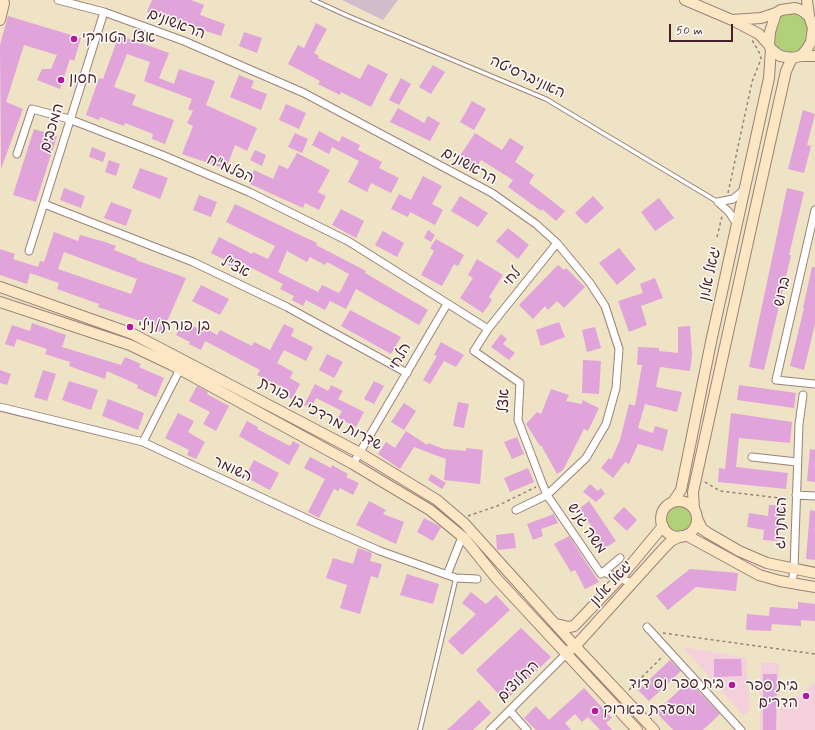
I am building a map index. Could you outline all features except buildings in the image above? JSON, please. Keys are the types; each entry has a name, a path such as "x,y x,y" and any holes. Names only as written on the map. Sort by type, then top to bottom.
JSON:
{"street":[{"name":"הראשונים","path":"58,0 104,12 184,41 304,93 492,193 536,224 557,243 590,282 605,306 619,349 616,388 606,424 586,458 547,495 516,510"},
{"path":"685,0 732,20 758,34 780,56 815,56"},
{"path":"770,47 770,32 779,11 786,0"},
{"path":"796,57 811,42 814,28 809,16 807,0"},
{"path":"0,20 5,2"},
{"path":"732,20 761,18 779,11 795,8 801,10 809,16"},
{"name":"המכבים","path":"28,251 104,12"},
{"name":"יגאל אלון","path":"673,502 681,490 744,189 769,78 770,47"},
{"name":"יגאל אלון","path":"695,513 693,492 786,71 796,57"},
{"name":"הפלמ\"ח","path":"16,154 32,109 69,119 162,155 249,192 348,241 447,304"},
{"path":"718,202 733,199 744,189"},
{"name":"האוניברסיטה","path":"718,202 726,208 737,224"},
{"name":"אצ\"ל","path":"44,204 193,262 287,307 407,373"},
{"name":"ברוש","path":"815,210 776,380 815,384"},
{"name":"לחי","path":"488,329 557,243"},
{"name":"שדרות מרדכי בן פורת","path":"0,287 133,334 360,453 437,500 459,518 575,646 654,730"},
{"name":"שדרות מרדכי בן פורת","path":"0,302 130,345 180,369 353,464 430,510 462,537 498,579 637,730"},
{"path":"447,304 488,329"},
{"name":"הלחי","path":"353,464 447,304"},
{"name":"אצל","path":"488,329 474,351 520,383 518,420 547,495"},
{"path":"143,442 180,369"},
{"name":"האתרוג","path":"792,583 794,569 799,424 803,395"},
{"name":"השומר","path":"0,407 143,442 314,522 380,551 456,578 477,579"},
{"path":"752,457 797,462"},
{"name":"משה גניש","path":"547,495 601,574 603,572 632,583"},
{"path":"796,497 815,496"},
{"path":"815,573 767,563 725,544 702,529 695,513 686,502 673,502 668,505 662,514 663,526 670,534 684,536 759,575 815,587"},
{"path":"684,536 694,528 695,513"},
{"name":"יגאל אלון","path":"556,624 569,627 574,626 619,579 663,526"},
{"name":"יגאל אלון","path":"567,653 669,543 684,536"},
{"path":"447,575 462,537"},
{"name":"משה גניש","path":"603,572 620,558"},
{"path":"649,629 741,730"},
{"name":"החלוצים","path":"490,730 567,653"},
{"path":"510,711 527,730"}],"lane":[{"name":"האוניברסיטה","path":"313,0 546,99 718,202"},
{"path":"420,730 456,578"}],"path":[{"path":"728,192 752,82 761,59 760,54 752,42"},
{"path":"717,237 726,208"},
{"path":"697,477 720,491 796,497"},
{"path":"459,518 497,506 525,494 542,483"},
{"path":"649,629 782,651 815,654"},
{"path":"622,697 668,650"}],"shaded area":[{"path":"342,0 398,0 383,20"},
{"name":"בית ספר נס דוד","path":"683,647 746,658 750,711 743,715"},
{"path":"761,663 779,663 778,730 760,730"},
{"name":"בית ספר הדרים","path":"815,683 815,730 779,730 780,709"}],"green space":[{"path":"801,11 812,28 801,55 776,52 770,36 778,13"},
{"path":"679,504 685,505 689,508 692,512 692,524 689,528 685,531 679,532 673,531 669,528 666,524 665,518 666,512 669,508 673,505"}],"place":[{"name":"אצל הטורקי","path":"74,39"},
{"name":"חסון","path":"61,80"},
{"name":"בן פורת/נילי","path":"130,327"},
{"name":"בית ספר נס דוד","path":"732,685"},
{"name":"בית ספר הדרים","path":"806,696"},
{"name":"מסעדת פארוק","path":"595,711"}]}
